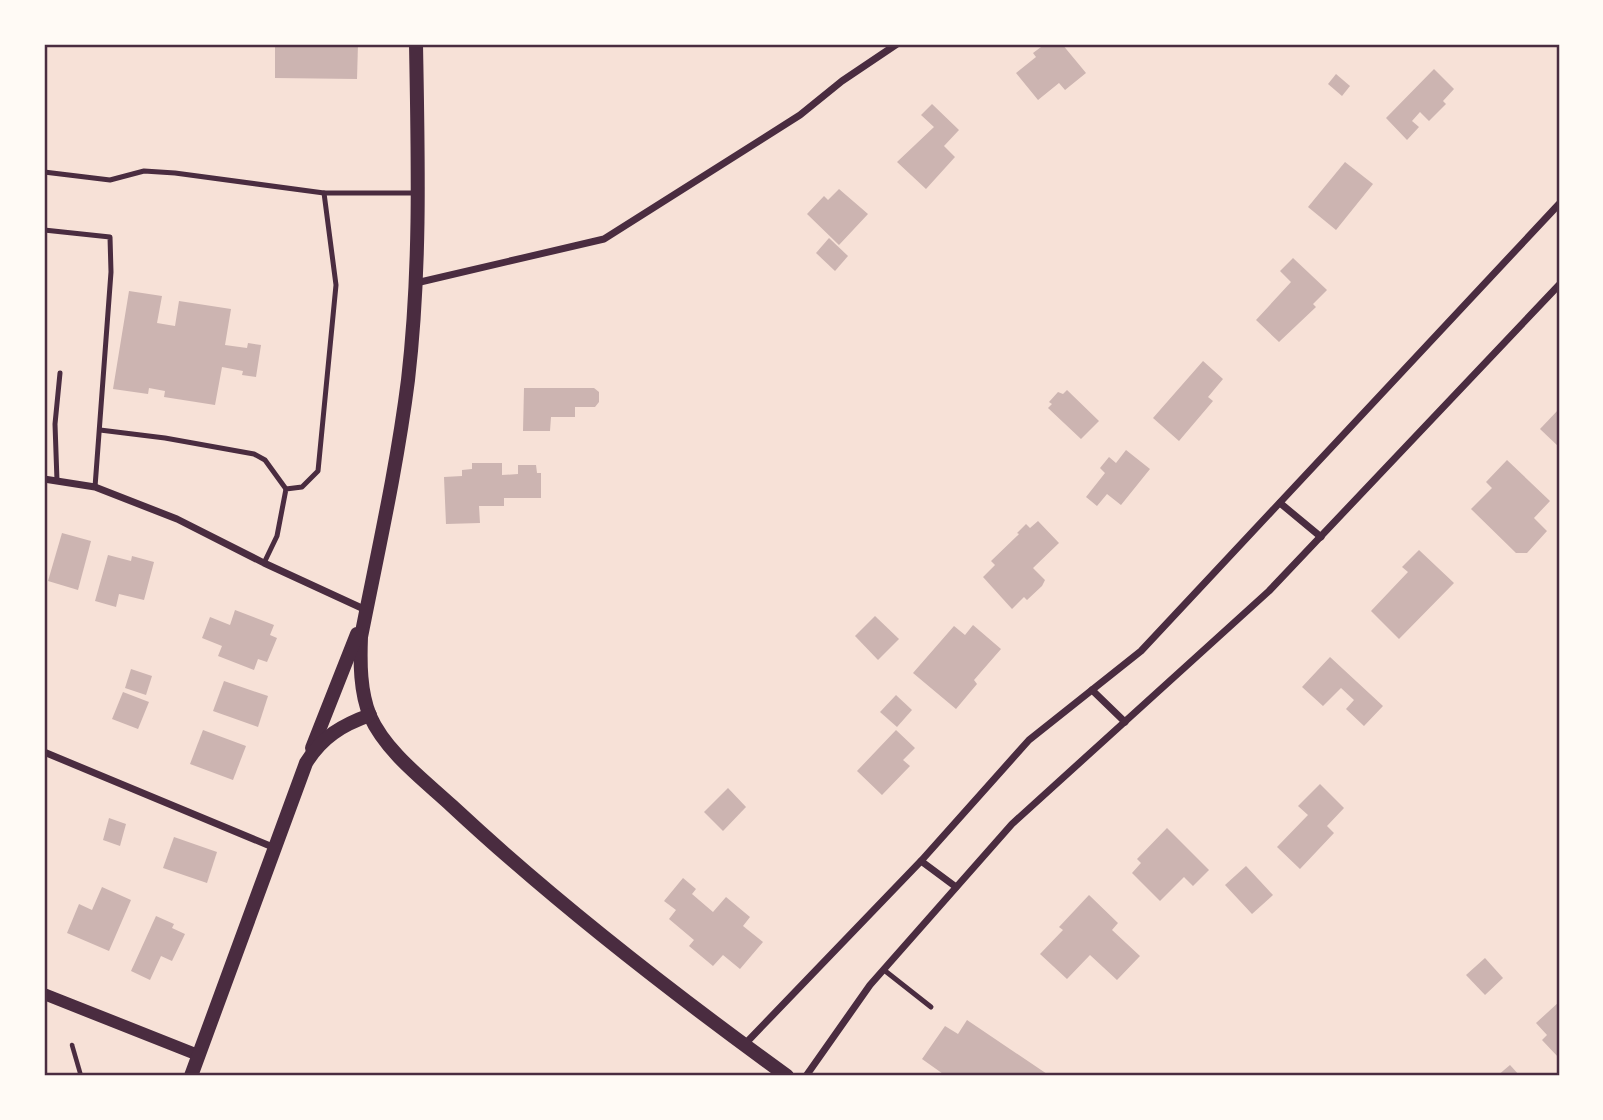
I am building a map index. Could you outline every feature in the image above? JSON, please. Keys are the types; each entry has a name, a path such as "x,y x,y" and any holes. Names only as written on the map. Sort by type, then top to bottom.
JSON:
{"main road":[{"path":"416,44 419,193 415,283 408,377 399,446 361,637 360,668 370,715 390,746 505,854 651,975 787,1076"},
{"path":"191,1076 306,763 366,610"},
{"path":"306,763 314,749 332,733 370,715"}],"street":[{"path":"415,283 604,239 800,115 842,81 897,44"},
{"path":"744,1045 921,861 1029,740 1141,651 1559,204"},
{"path":"806,1076 870,985 1012,824 1269,592 1559,285"},
{"path":"44,479 95,487 177,519 366,610"},
{"path":"1280,503 1321,537"},
{"path":"1092,690 1125,722"},
{"path":"44,752 275,848"},
{"path":"921,861 956,887"},
{"path":"44,994 198,1055"}],"lane":[{"path":"44,172 110,180 144,171 324,193 419,193"},
{"path":"286,489 302,487 318,471 336,285 324,193"},
{"path":"44,230 110,237 111,272 95,487"},
{"path":"57,481 55,424 61,373"},
{"path":"100,429 254,454 265,460 286,489 277,536 264,563"},
{"path":"884,970 931,1007"}],"path":[{"path":"72,1045 81,1076"}],"building":[{"path":"275,44 358,44 357,79 275,78"},
{"path":"1045,44 1062,44 1086,73 1065,90 1059,83 1038,100 1016,73 1036,57 1033,53"},
{"path":"1434,69 1454,89 1443,101 1446,104 1429,121 1420,112 1412,121 1419,127 1407,140 1386,118"},
{"path":"1336,74 1350,86 1342,96 1328,84"},
{"path":"932,104 959,130 944,146 955,157 926,189 897,162 934,127 921,115"},
{"path":"1345,162 1373,184 1336,230 1308,207"},
{"path":"839,189 868,214 839,245 807,214 824,196 828,200"},
{"path":"829,238 848,256 835,271 816,253"},
{"path":"1293,258 1327,290 1313,304 1316,307 1279,342 1256,320 1291,282 1280,271"},
{"path":"129,291 162,296 157,323 175,326 179,301 231,309 225,345 247,348 248,343 261,345 256,377 222,367 215,405 164,397 165,391 149,388 148,394 113,389"},
{"path":"1203,361 1223,379 1208,397 1213,401 1179,441 1153,418"},
{"path":"524,388 594,388 599,392 599,402 595,407 575,407 575,417 551,417 550,431 523,431"},
{"path":"1067,390 1099,421 1081,439 1048,408 1052,404 1049,402 1058,392 1063,394"},
{"path":"1559,409 1559,447 1540,429"},
{"path":"1126,450 1150,469 1121,505 1107,494 1097,506 1086,497 1105,473 1100,468 1109,457 1116,463"},
{"path":"1507,460 1550,501 1534,518 1547,531 1527,553 1516,553 1471,509 1492,488 1486,482"},
{"path":"472,463 502,463 502,475 518,474 518,465 536,465 537,473 541,473 541,498 504,498 504,506 479,506 480,523 446,524 444,477 462,476 462,470 472,469"},
{"path":"1038,521 1059,543 1033,568 1045,580 1042,586 1027,600 1024,597 1012,609 983,577 995,565 991,561 1019,534 1017,533 1026,524 1030,528"},
{"path":"62,533 91,541 78,590 48,581"},
{"path":"1419,550 1454,583 1399,639 1371,611 1408,572 1402,567"},
{"path":"108,555 131,561 132,556 154,562 144,600 119,594 116,607 95,601"},
{"path":"235,610 274,625 270,635 277,638 267,662 258,659 254,670 218,656 222,646 202,638 210,617 230,625"},
{"path":"875,616 899,639 878,660 855,636"},
{"path":"973,625 1001,649 974,680 977,684 956,709 913,673 954,626 965,635"},
{"path":"1330,657 1383,706 1364,726 1346,709 1354,700 1341,688 1323,706 1302,687"},
{"path":"131,669 152,676 146,695 125,688"},
{"path":"224,681 268,696 258,727 213,711"},
{"path":"123,692 149,702 138,729 112,719"},
{"path":"896,695 912,710 897,727 880,712"},
{"path":"203,730 246,746 233,780 190,764"},
{"path":"896,730 915,748 903,760 910,766 882,795 857,771"},
{"path":"1320,784 1344,808 1327,826 1334,833 1300,869 1277,847 1308,815 1298,806"},
{"path":"728,788 746,807 723,831 704,812"},
{"path":"109,818 126,824 120,846 103,840"},
{"path":"1167,828 1209,870 1193,886 1184,877 1160,901 1132,873 1141,863 1137,859"},
{"path":"174,837 217,852 207,883 163,868"},
{"path":"1246,866 1273,895 1252,914 1225,885"},
{"path":"683,878 696,889 692,894 713,912 726,897 750,917 743,926 763,942 740,969 723,955 713,966 689,946 694,940 669,919 676,910 664,901"},
{"path":"102,887 131,900 109,951 67,933 79,904 92,910"},
{"path":"1089,895 1118,923 1112,930 1140,956 1117,980 1090,955 1067,979 1040,954 1063,930 1059,927"},
{"path":"156,916 174,924 172,928 185,934 172,961 161,956 150,980 131,971"},
{"path":"1485,958 1503,978 1485,995 1466,975"},
{"path":"1559,1002 1559,1058 1542,1040 1547,1035 1536,1023"},
{"path":"967,1020 1050,1076 946,1076 922,1059 945,1026 958,1034"},
{"path":"1510,1065 1520,1076 1497,1076"}]}
